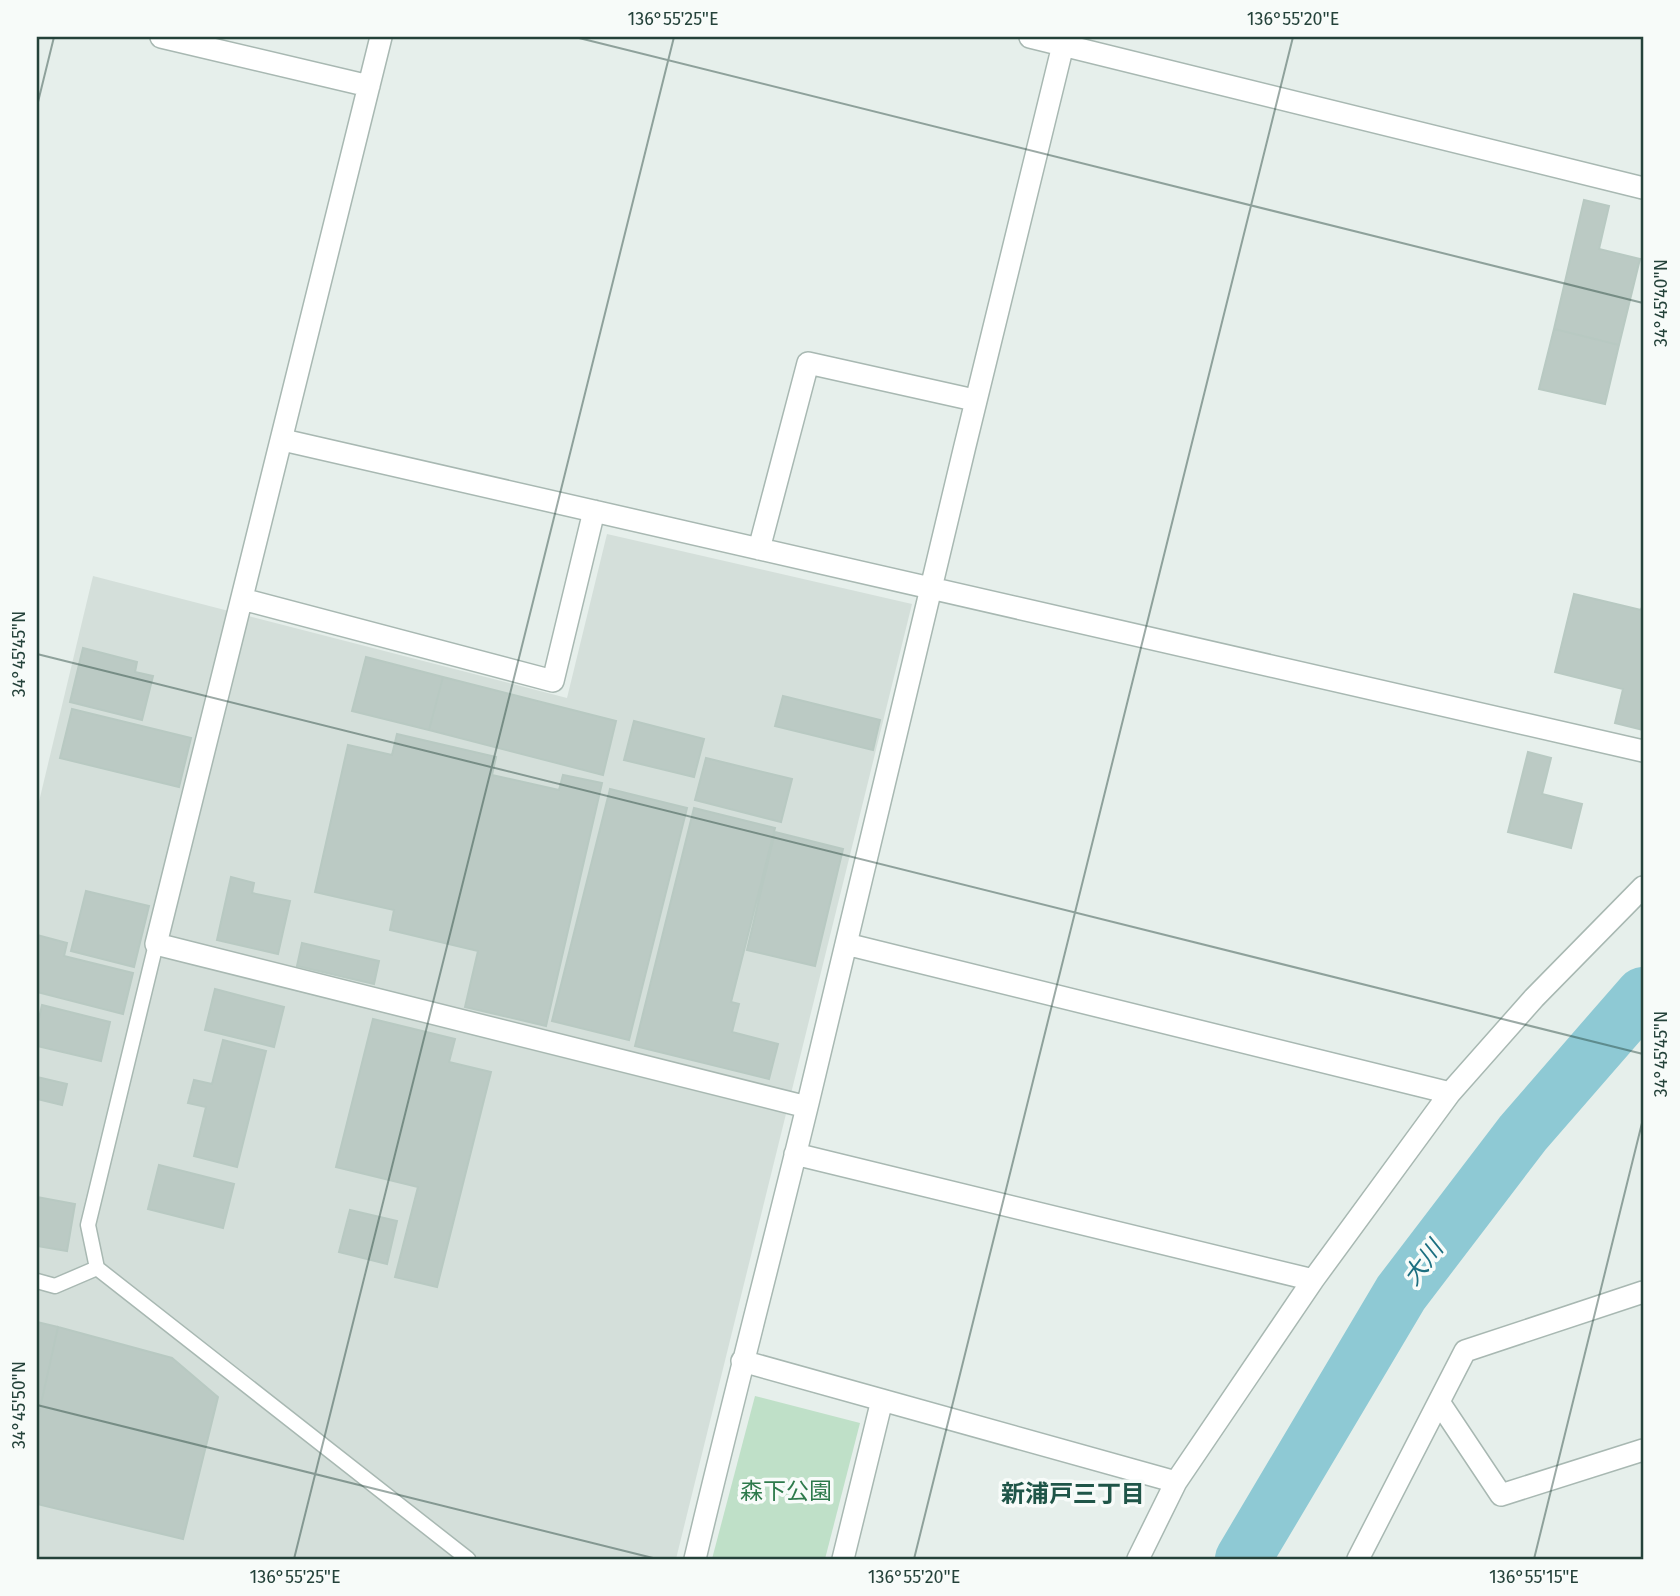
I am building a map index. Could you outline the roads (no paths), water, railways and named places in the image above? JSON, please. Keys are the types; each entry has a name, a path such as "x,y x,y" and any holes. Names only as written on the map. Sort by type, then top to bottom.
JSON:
{"street":[{"path":"161,37 188,40 369,86"},
{"path":"381,37 156,944 807,1107"},
{"path":"1030,37 1643,188"},
{"path":"695,1559 741,1361 807,1107 974,400 1063,45"},
{"path":"759,549 808,363 974,400"},
{"path":"283,440 1643,751"},
{"path":"242,599 553,681 594,511"},
{"path":"1138,1559 1176,1482 1313,1280 1450,1093 1534,998 1643,887"},
{"path":"846,944 1450,1093"},
{"path":"795,1154 1313,1280"},
{"path":"1358,1559 1465,1351 1643,1292"},
{"path":"741,1361 1176,1482"},
{"path":"842,1559 882,1400"},
{"path":"1439,1402 1501,1495 1643,1450"}],"lane":[{"path":"156,944 88,1225 97,1268 468,1559"},
{"path":"37,1281 55,1286 97,1268"}],"waterway":[{"name":"大川","path":"1243,1559 1401,1293 1523,1133 1643,995"}],"district":[{"name":"新浦戸三丁目","path":"1073,1494"}],"park label":[{"name":"森下公園","path":"786,1491"}]}
